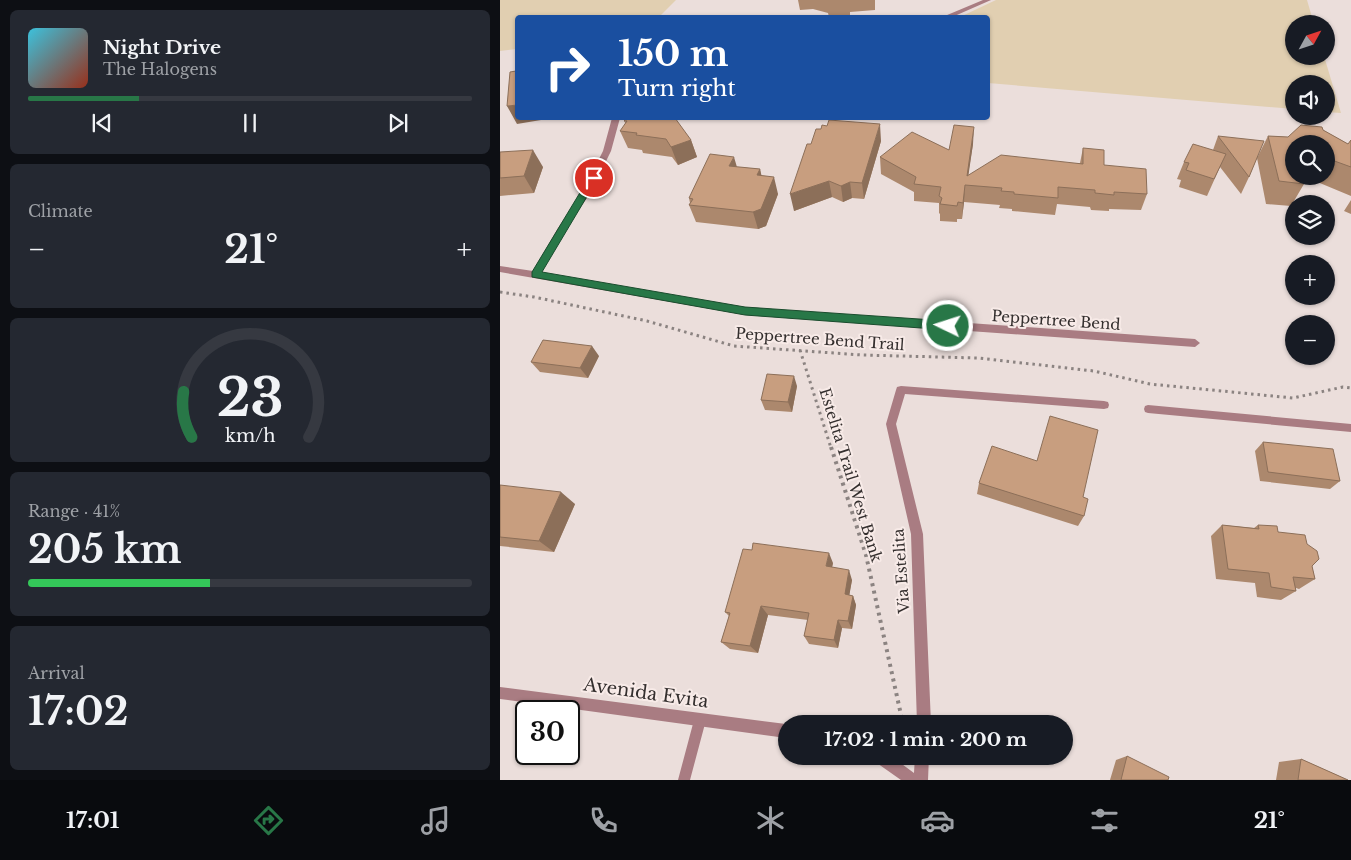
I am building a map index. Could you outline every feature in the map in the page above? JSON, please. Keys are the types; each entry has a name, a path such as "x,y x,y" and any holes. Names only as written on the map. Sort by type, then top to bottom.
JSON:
{"street":[{"path":"950,15 988,0"},
{"path":"536,274 561,230 587,192 607,151 615,120"},
{"name":"Peppertree Bend","path":"500,270 536,274 745,311 1195,343"},
{"name":"Via Estelita","path":"924,715 916,534 890,424 901,390 1104,405"},
{"name":"Avenida Evita","path":"500,693 778,730"},
{"path":"891,765 913,780"},
{"path":"921,780 922,765"}],"lane":[{"path":"1148,409 1351,428"},
{"path":"684,780 700,720"}],"path":[{"name":"Peppertree Bend Trail","path":"500,292 534,297 647,321 734,346 862,355 978,358 1094,371 1150,384 1293,398 1343,387 1351,388"},
{"name":"Estelita Trail West Bank","path":"800,350 866,555 901,715"}],"shaded area":[{"path":"500,0 676,0 661,15 515,15 515,49 500,51"},
{"path":"996,0 1307,0 1311,15 1285,15 1285,65 1327,65 1330,75 1285,75 1285,108 990,83 990,15 964,15"},
{"path":"1335,93 1341,113 1335,113"}],"building":[{"path":"515,71 515,105 507,106 510,72"},
{"path":"676,120 691,140 671,147 666,139 620,131 627,121 624,121"},
{"path":"829,120 880,124 862,183 850,182 841,186 829,181 790,194 807,144 811,144 816,129 821,129 822,125 827,126"},
{"path":"954,125 974,127 967,176 1001,155 1083,164 1083,148 1104,150 1104,165 1146,169 1147,194 1114,192 1114,195 1095,193 1095,190 1058,187 1058,198 1014,194 1014,192 1001,191 1002,188 965,185 963,203 958,202 957,206 940,204 942,198 939,196 941,187 914,184 916,177 880,157 912,132 949,150"},
{"path":"1301,125 1322,127 1323,130 1332,135 1290,135"},
{"path":"1218,136 1264,141 1249,177"},
{"path":"1268,136 1285,137 1285,182 1279,181"},
{"path":"1335,137 1348,144 1351,140 1351,167 1335,161"},
{"path":"1193,144 1226,154 1214,179 1186,170 1189,163 1184,162"},
{"path":"533,150 524,176 500,178 500,152"},
{"path":"710,154 734,157 729,166 760,169 757,175 774,177 761,209 753,212 689,205 693,199 689,198"},
{"path":"543,340 592,346 580,368 531,362"},
{"path":"767,374 794,376 788,402 761,400"},
{"path":"1050,416 1098,430 1083,497 1088,499 1084,516 979,483 992,446 1037,461"},
{"path":"1263,442 1333,449 1340,481 1268,472"},
{"path":"500,485 561,492 539,541 500,537"},
{"path":"1222,525 1259,529 1258,525 1277,526 1278,532 1305,535 1307,544 1317,551 1319,559 1312,566 1315,579 1293,577 1296,591 1271,587 1269,573 1228,569"},
{"path":"753,543 829,553 826,566 849,570 845,594 853,596 848,621 838,620 834,640 804,636 809,613 761,606 750,646 721,642 730,613 725,612 743,549 752,550"},
{"path":"1127,756 1169,777 1168,780 1121,780"},
{"path":"1301,759 1348,780 1298,780"}],"route":[{"path":"594,178 536,274 745,311 948,326"}]}
